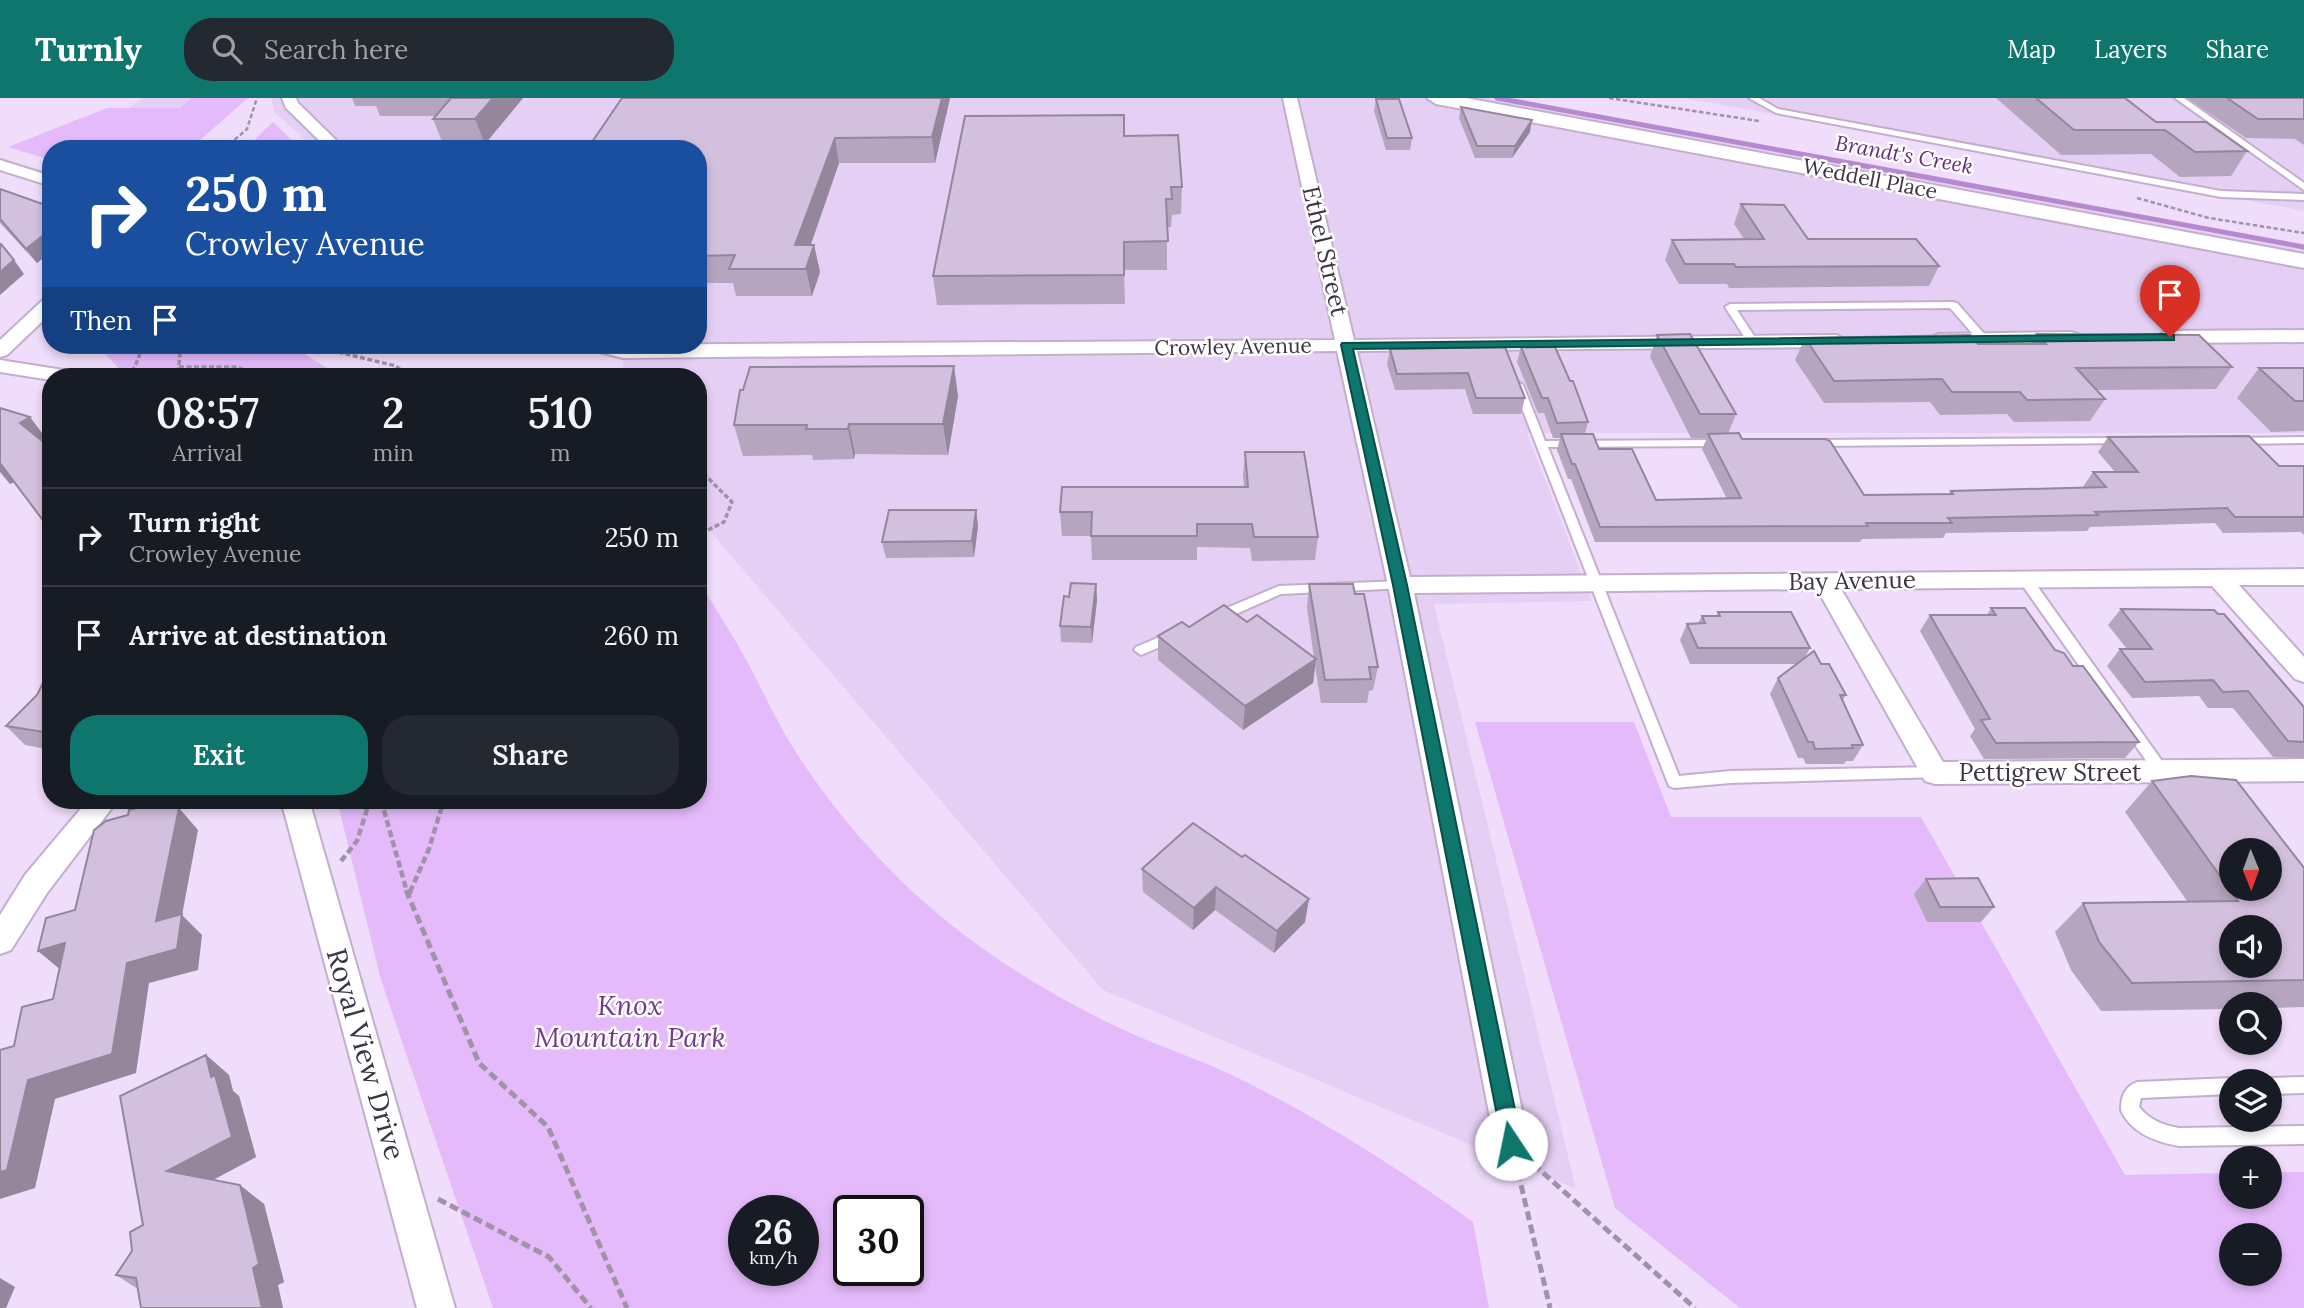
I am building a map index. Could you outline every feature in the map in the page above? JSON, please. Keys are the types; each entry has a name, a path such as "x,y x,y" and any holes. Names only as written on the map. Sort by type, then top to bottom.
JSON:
{"street":[{"path":"289,98 291,104 328,140"},
{"name":"Ethel Street","path":"1290,98 1400,585 1511,1144"},
{"name":"Weddell Place","path":"1436,98 2304,261"},
{"path":"0,164 42,178"},
{"path":"0,351 42,311"},
{"path":"2150,337 2304,335"},
{"path":"1915,340 2094,338"},
{"name":"Crowley Avenue","path":"707,351 1347,345 1507,357 1753,342 1861,341"},
{"path":"0,366 42,373"},
{"name":"Bay Avenue","path":"1400,585 2304,577"},
{"path":"2219,578 2304,673"},
{"name":"Pettigrew Street","path":"1824,581 1935,774 2304,770"},
{"path":"0,941 36,884 97,809"},
{"name":"Royal View Drive","path":"298,809 436,1308"}],"lane":[{"path":"1753,98 1776,110 2221,194 2304,197"},
{"path":"2179,98 2304,187"},
{"path":"1753,342 1730,307 1953,305 1983,339"},
{"path":"1507,357 1674,782 1730,777 1935,774"},
{"path":"2221,441 2304,440"},
{"path":"1806,443 2138,441"},
{"path":"1542,444 1736,443"},
{"path":"2025,579 2162,772"},
{"path":"1142,650 1279,590 1400,585"},
{"path":"2282,1086 2304,1085"},
{"path":"2219,1087 2137,1090 2130,1098 2130,1110 2151,1129 2179,1137 2304,1135"}],"path":[{"path":"234,140 247,128 257,98"},
{"path":"180,354 179,367 239,368"},
{"path":"346,354 398,368"},
{"path":"707,477 733,502 724,522 707,530"},
{"path":"320,888 356,841 367,809"},
{"path":"384,809 408,896 479,1063 548,1127 627,1308"},
{"path":"408,896 429,849 441,809"},
{"path":"1511,1144 1550,1308"},
{"path":"1511,1144 1695,1308"},
{"path":"401,1180 549,1257 591,1308"}],"shaded area":[{"path":"142,98 192,98 180,108 129,108"},
{"path":"271,98 1485,98 2304,249 2304,433 1527,433 1592,601 1434,604 1576,1189 1103,990 707,528 707,368 623,368 623,354 707,354 707,140 306,140 274,112"},
{"path":"1683,98 2304,98 2304,211 2028,159"}],"green space":[{"path":"192,98 248,98 200,140 42,140 42,157 8,147 107,108 180,108"},
{"path":"273,122 292,140 254,140"},
{"path":"105,354 305,354 327,368 119,368"},
{"name":"Knox Mountain Park","path":"707,595 804,765 833,805 903,883 961,933 1024,976 1091,1014 1224,1072 1299,1110 1416,1182 1473,1222 1489,1308 493,1308 381,980 339,809 707,809"},
{"path":"1475,722 1634,722 1671,817 1921,817 2125,1175 2219,1173 2219,1209 2282,1209 2282,1172 2304,1172 2304,1308 1740,1308 1615,1208"}],"building":[{"path":"451,98 493,98 475,119 433,119"},
{"path":"622,98 942,98 932,137 835,138 795,245 814,245 806,269 729,269 735,255 707,256 707,140 593,140"},
{"path":"2036,98 2125,98 2156,122 2206,122 2247,151 2195,152 2165,130 2074,130"},
{"path":"2227,98 2304,98 2304,119 2258,119"},
{"path":"1376,99 1399,99 1412,138 1387,138"},
{"path":"1461,107 1532,120 1515,146 1477,146"},
{"path":"1124,115 1124,136 1178,135 1182,187 1171,187 1172,199 1166,199 1168,241 1124,242 1124,275 933,276 965,116"},
{"path":"0,189 42,204 42,236 26,249 0,219"},
{"path":"1741,204 1784,205 1808,239 1916,239 1939,266 1736,267 1734,264 1685,264 1672,240 1764,239"},
{"path":"0,245 14,260 0,272"},
{"path":"1690,334 1736,414 1700,414 1657,335"},
{"path":"2037,334 2199,335 2232,367 2076,368 2105,399 2027,400 2020,392 1952,392 1942,379 1834,381 1805,338 1970,335 1978,344 2046,344"},
{"path":"1505,347 1525,398 1476,398 1468,373 1397,374 1390,349"},
{"path":"1521,347 1555,347 1570,381 1573,381 1588,422 1557,423 1548,398 1542,398"},
{"path":"954,366 943,424 849,424 848,429 806,429 807,425 734,425 740,390 743,390 750,367"},
{"path":"2259,368 2304,368 2304,401 2295,401"},
{"path":"0,408 30,417 20,423 42,441 42,519 0,463"},
{"path":"1739,433 1742,439 1830,441 1864,495 2106,487 2093,472 2138,472 2108,437 2249,436 2279,466 2304,466 2304,517 2235,517 2227,508 2095,512 2098,515 1948,518 1952,523 1866,523 1868,526 1600,527 1561,434 1593,434 1599,449 1632,449 1656,500 1741,498 1708,434"},
{"path":"1245,452 1304,452 1318,537 1254,537 1252,524 1197,524 1197,536 1091,536 1092,512 1060,512 1062,487 1248,487"},
{"path":"889,510 976,510 972,541 882,542"},
{"path":"1071,583 1096,584 1091,627 1060,626 1064,596 1069,597"},
{"path":"1309,584 1353,584 1355,594 1364,594 1378,667 1369,667 1371,679 1325,680"},
{"path":"1224,605 1247,622 1257,615 1316,659 1245,706 1158,636 1182,622 1189,627"},
{"path":"1991,608 2025,608 2055,650 2064,653 2073,666 2083,666 2139,742 1996,743 1981,720 1990,719 1930,615 1996,615"},
{"path":"2121,609 2214,610 2218,614 2224,614 2304,707 2304,742 2288,741 2248,691 2223,692 2213,680 2145,682 2120,649 2152,649"},
{"path":"1718,612 1791,612 1810,648 1698,648 1687,624 1705,623 1702,616 1720,616"},
{"path":"1814,651 1821,664 1829,664 1846,695 1840,695 1863,745 1852,745 1853,748 1815,749 1813,742 1808,742 1778,678"},
{"path":"42,685 42,732 6,726 37,695"},
{"path":"2191,776 2236,780 2281,838 2219,838 2219,874 2152,781"},
{"path":"179,809 156,921 182,914 177,949 127,963 112,1054 28,1080 7,1170 0,1172 0,1050 14,1046 22,1007 53,999 65,943 38,951 46,918 75,910 94,830 106,821 128,815 129,810"},
{"path":"1193,823 1309,899 1277,931 1216,887 1194,908 1142,869"},
{"path":"2282,840 2304,868 2304,980 2132,983 2099,942 2083,903 2282,901"},
{"path":"1978,878 1994,907 1940,907 1926,879"},
{"path":"206,1055 211,1077 215,1075 232,1137 167,1171 240,1185 259,1264 253,1268 262,1308 141,1308 136,1278 116,1275 132,1251 130,1232 143,1225 120,1096"}],"waterway":[{"name":"Brandt's Creek","path":"1497,98 2304,247"}],"route":[{"path":"1511,1144 1400,585 1347,345 2170,337"}]}
